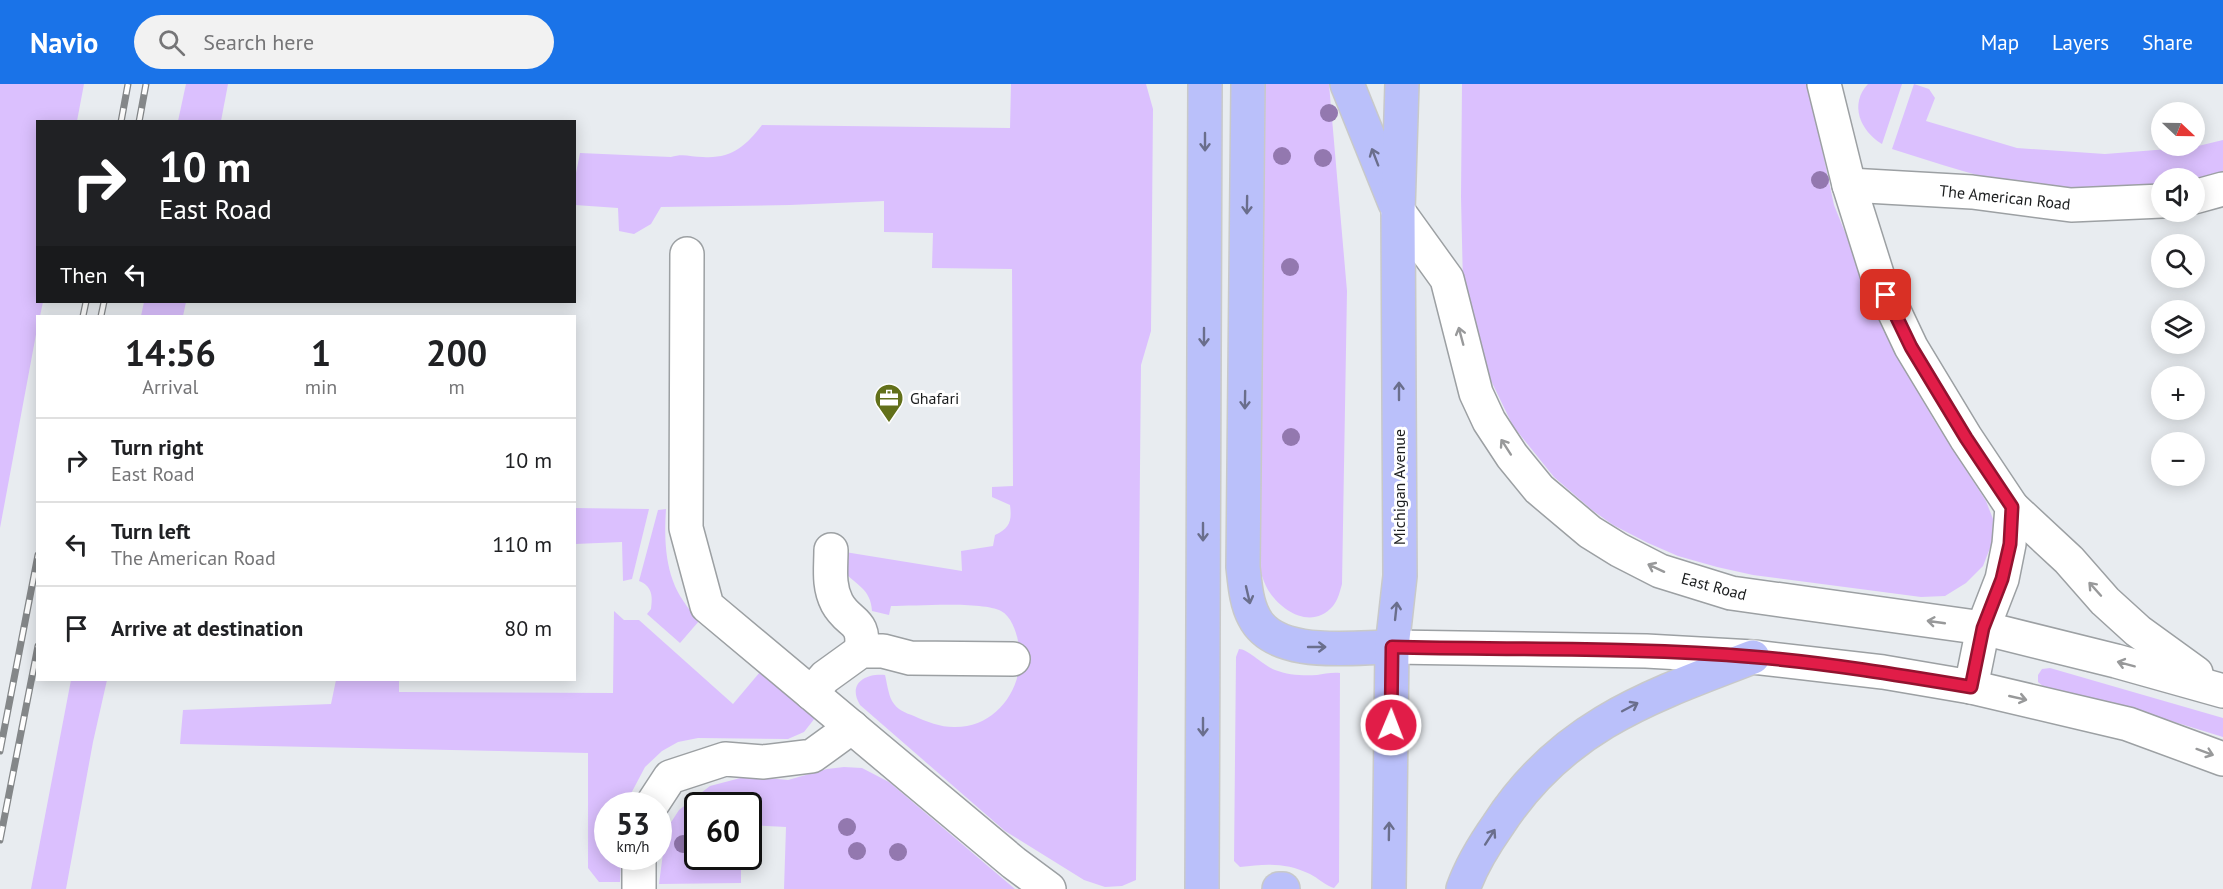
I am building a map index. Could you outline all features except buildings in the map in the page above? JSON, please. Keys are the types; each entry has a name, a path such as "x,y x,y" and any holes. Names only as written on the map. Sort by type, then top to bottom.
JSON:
{"main road":[{"path":"1202,889 1205,84"},
{"path":"1248,84 1243,567 1246,595 1254,617 1263,630 1274,639 1306,648 1392,647"},
{"path":"1347,84 1398,211"},
{"name":"Michigan Avenue","path":"1389,889 1392,647 1400,576 1398,211 1402,84"},
{"path":"1462,889 1481,851 1503,816 1526,787 1556,756 1609,718 1639,702 1753,657"}],"street":[{"path":"1824,84 1849,185 1878,277 1911,347 1966,438 2012,507 2068,560 2105,601 2163,651 2223,690"},
{"name":"The American Road","path":"1849,185 1972,192 2071,205 2151,201"},
{"path":"2205,193 2223,189"},
{"name":"East Road","path":"1398,211 1447,279 1476,393 1489,421 1512,456 1539,489 1590,532 1619,550 1660,571 1731,593 1983,628 2223,690"},
{"path":"687,254 686,528 707,606 1014,863 1049,889"},
{"path":"1971,687 1983,628 2002,579 2010,544 2012,507"},
{"path":"831,550 832,591 837,603 856,623 863,636 861,651"},
{"path":"1392,647 1646,651 1753,657 1883,672 1971,687 2128,724 2223,759"},
{"path":"811,693 825,677 861,651 883,651 910,658 1013,659"},
{"path":"660,792 670,777 725,759 764,762 812,756 852,727"},
{"path":"639,870 639,889"}],"shaded area":[{"path":"0,84 84,84 77,120 36,120 36,303 43,303 40,315 36,315 36,334 0,528"},
{"path":"186,84 228,84 221,120 178,120"},
{"path":"1011,84 1146,84 1153,109 1151,331 1141,365 1136,880 1122,886 1105,887 1084,880 1005,831 860,705 857,697 857,685 861,681 871,676 885,675 891,698 899,709 934,724 954,727 984,720 1007,700 1014,686 1019,672 1020,657 1016,633 1005,613 992,608 964,605 891,606 889,615 872,611 866,592 843,571 845,552 962,571 961,551 993,546 995,535 1007,527 1011,515 1010,505 992,497 992,487 1013,486 1012,269 932,268 933,233 884,232 884,201 661,207 651,224 634,234 619,231 618,208 576,205 576,173 580,153 671,157 679,155 722,156 744,145 762,125 1010,128"},
{"path":"1261,84 1329,84 1347,291 1342,584 1333,606 1316,617 1298,615 1289,611 1274,598 1264,581 1257,554"},
{"path":"1462,84 1808,84 1834,205 1889,342 1934,420 1986,501 1993,519 1992,543 1983,566 1966,583 1945,596 1921,597 1753,575 1678,556 1648,543 1613,525 1554,477 1513,426 1481,360 1463,285"},
{"path":"1868,84 1902,84 1882,144 1868,132 1860,117 1859,100"},
{"path":"1914,84 1929,89 1935,98 1926,121 2017,148 2105,154 2151,150 2151,156 2205,156 2205,144 2223,140 2223,174 2205,177 2205,168 2151,168 2151,185 2043,187 1966,172 1892,149"},
{"path":"144,303 186,303 183,315 141,315"},
{"path":"576,508 649,509 632,579 623,581 622,542 576,544"},
{"path":"666,509 665,533 669,569 678,592 699,621 680,643 647,614 651,609 651,592 639,581 658,510"},
{"path":"614,611 624,620 639,620 733,704 760,672 815,718 804,732 788,739 698,738 678,742 662,751 645,767 632,792 594,792 594,870 620,870 620,882 599,882 588,868 588,753 180,744 183,710 331,704 336,681 399,681 399,692 613,693"},
{"path":"1239,649 1271,668 1285,673 1317,675 1340,673 1339,882 1334,888 1292,867 1267,865 1240,867 1234,861 1236,657"},
{"path":"2050,668 2223,718 2223,737 2044,687 2038,682 2038,675 2042,669"},
{"path":"71,681 107,681 66,889 31,889"},
{"path":"862,768 889,782 1015,889 784,889 786,827 762,826 762,792 702,792 710,786 748,776 788,780 827,769"},
{"path":"684,806 684,870 741,870 741,883 659,884 661,870 672,870 672,821"}],"railway":[{"path":"121,120 128,84"},
{"path":"139,120 146,84"},
{"path":"83,315 86,303"},
{"path":"101,315 104,303"},
{"path":"0,751 36,565"},
{"path":"0,840 36,656"}],"place":[{"name":"Ghafari","path":"889,424"}],"route":[{"path":"1391,725 1392,647 1646,651 1753,657 1819,663 1971,687 1983,628 2002,579 2010,544 2012,507 1966,438 1911,347 1886,295"}]}
